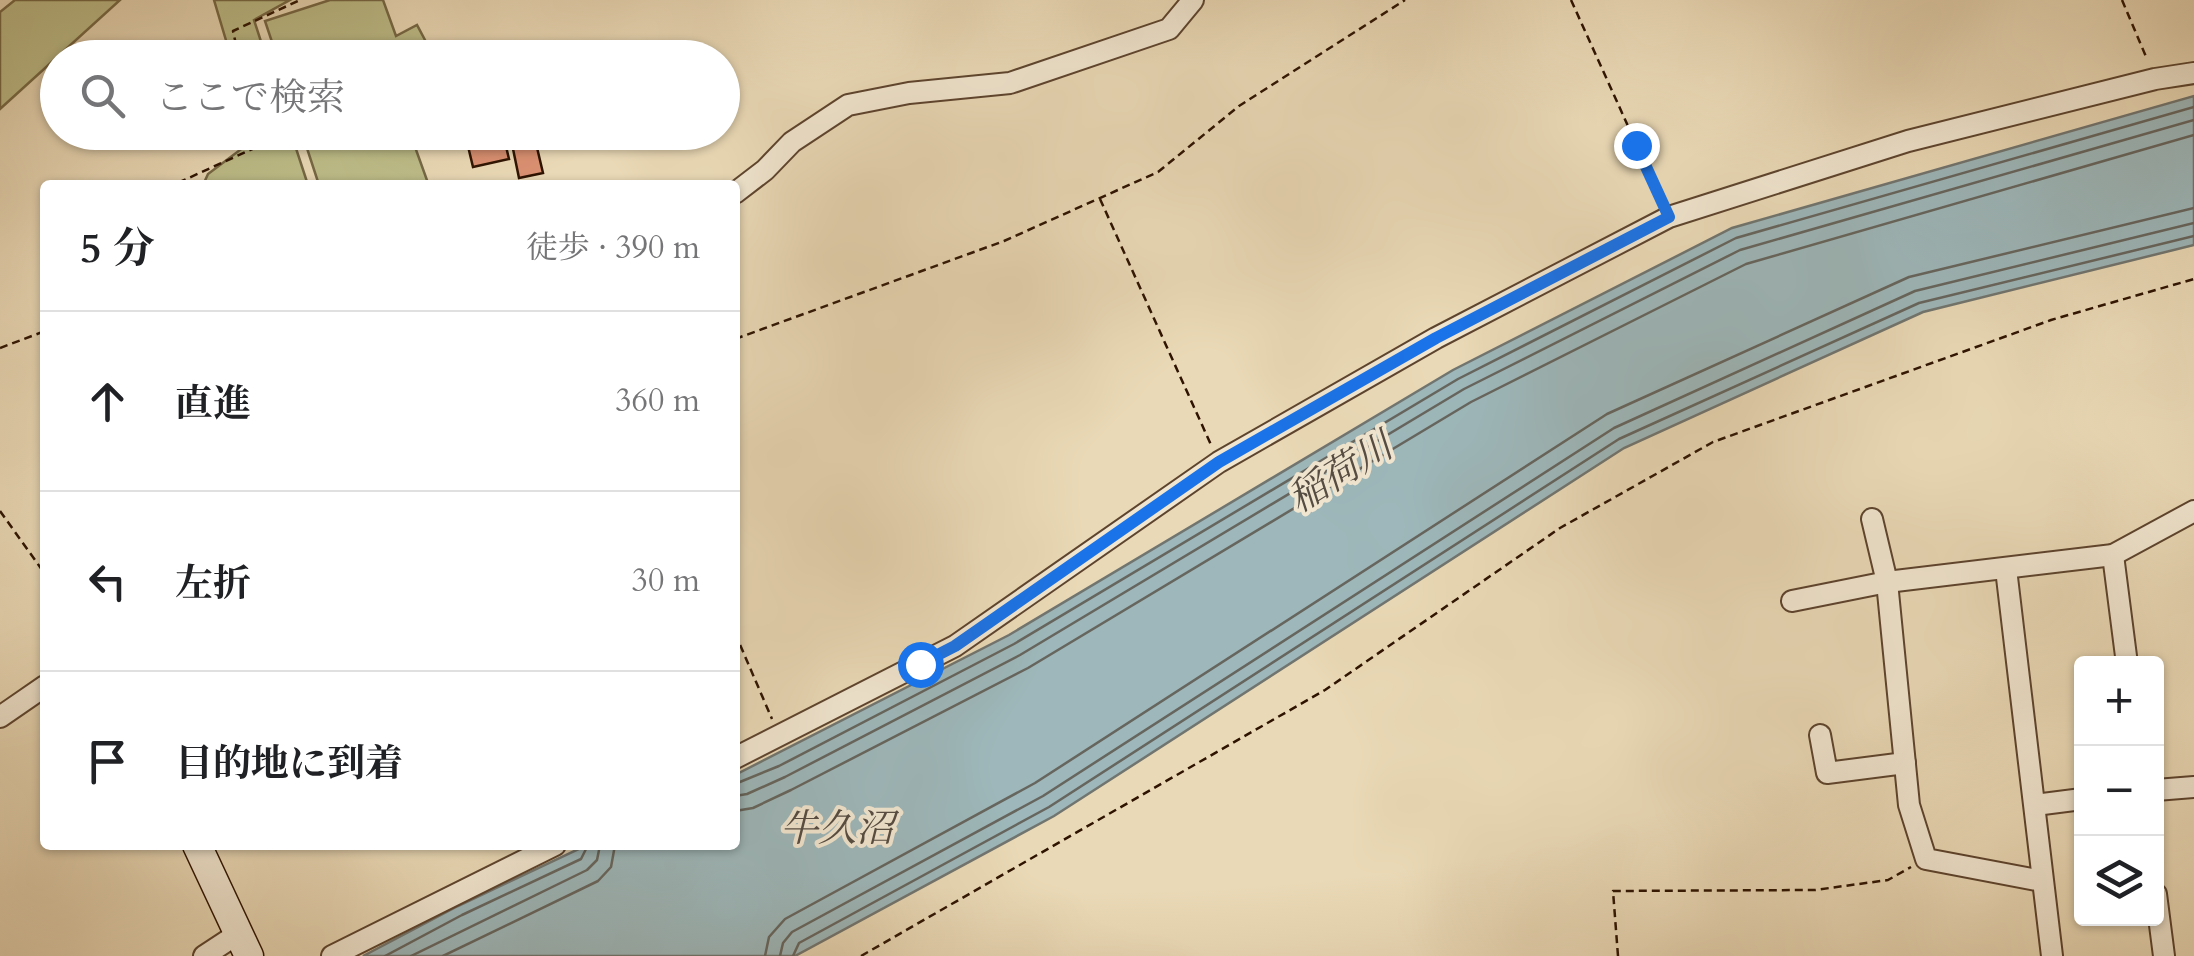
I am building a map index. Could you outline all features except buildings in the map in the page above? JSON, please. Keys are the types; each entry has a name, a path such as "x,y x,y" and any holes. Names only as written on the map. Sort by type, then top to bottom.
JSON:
{"street":[{"path":"740,189 792,142 848,105 1028,78 1170,29 1193,0"},
{"path":"740,756 955,646 1219,462 1436,338 1669,217 1908,141 2155,79 2194,73"},
{"path":"1792,601 1887,582 2113,554 2194,511"},
{"path":"1872,518 1887,582 1909,805 1926,859 2042,882"},
{"path":"2113,554 2126,656"},
{"path":"2006,569 2052,956"},
{"path":"0,717 40,689"},
{"path":"1820,736 1827,773 1905,762"},
{"path":"2164,789 2194,786"},
{"path":"2035,805 2074,800"},
{"path":"199,850 244,944 204,956"},
{"path":"332,956 546,850"},
{"path":"2160,926 2164,956"}],"path":[{"path":"235,40 233,31 300,0"},
{"path":"740,337 1004,241 1158,172 1240,106 1405,0"},
{"path":"1571,0 1669,217"},
{"path":"2122,0 2155,79"},
{"path":"184,180 250,150"},
{"path":"1099,198 1219,462"},
{"path":"861,956 1325,690 1560,528 1713,442 2051,320 2194,279"},
{"path":"0,348 40,332"},
{"path":"0,511 40,568"},
{"path":"740,644 780,736"},
{"path":"1618,956 1614,891 1815,890 1888,880 1926,859"}],"green space":[{"path":"15,0 120,0 76,40 40,40 40,73 0,109 0,12"},
{"path":"214,0 290,0 254,20 260,40 226,40"},
{"path":"330,0 383,0 396,36 417,25 425,40 271,40 265,21"},
{"path":"240,150 297,150 306,180 205,180"},
{"path":"308,150 416,150 427,180 317,180"}],"water":[{"name":"牛久沼","path":"2194,96 2194,245 1923,312 1624,448 1054,816 795,956 363,956 576,850 740,850 740,772 1009,635 1453,370 1732,228"}],"route":[{"path":"920,664 955,646 1219,462 1436,338 1669,217 1636,145"}],"water label":[{"name":"稲荷川","path":"1340,472"}]}
